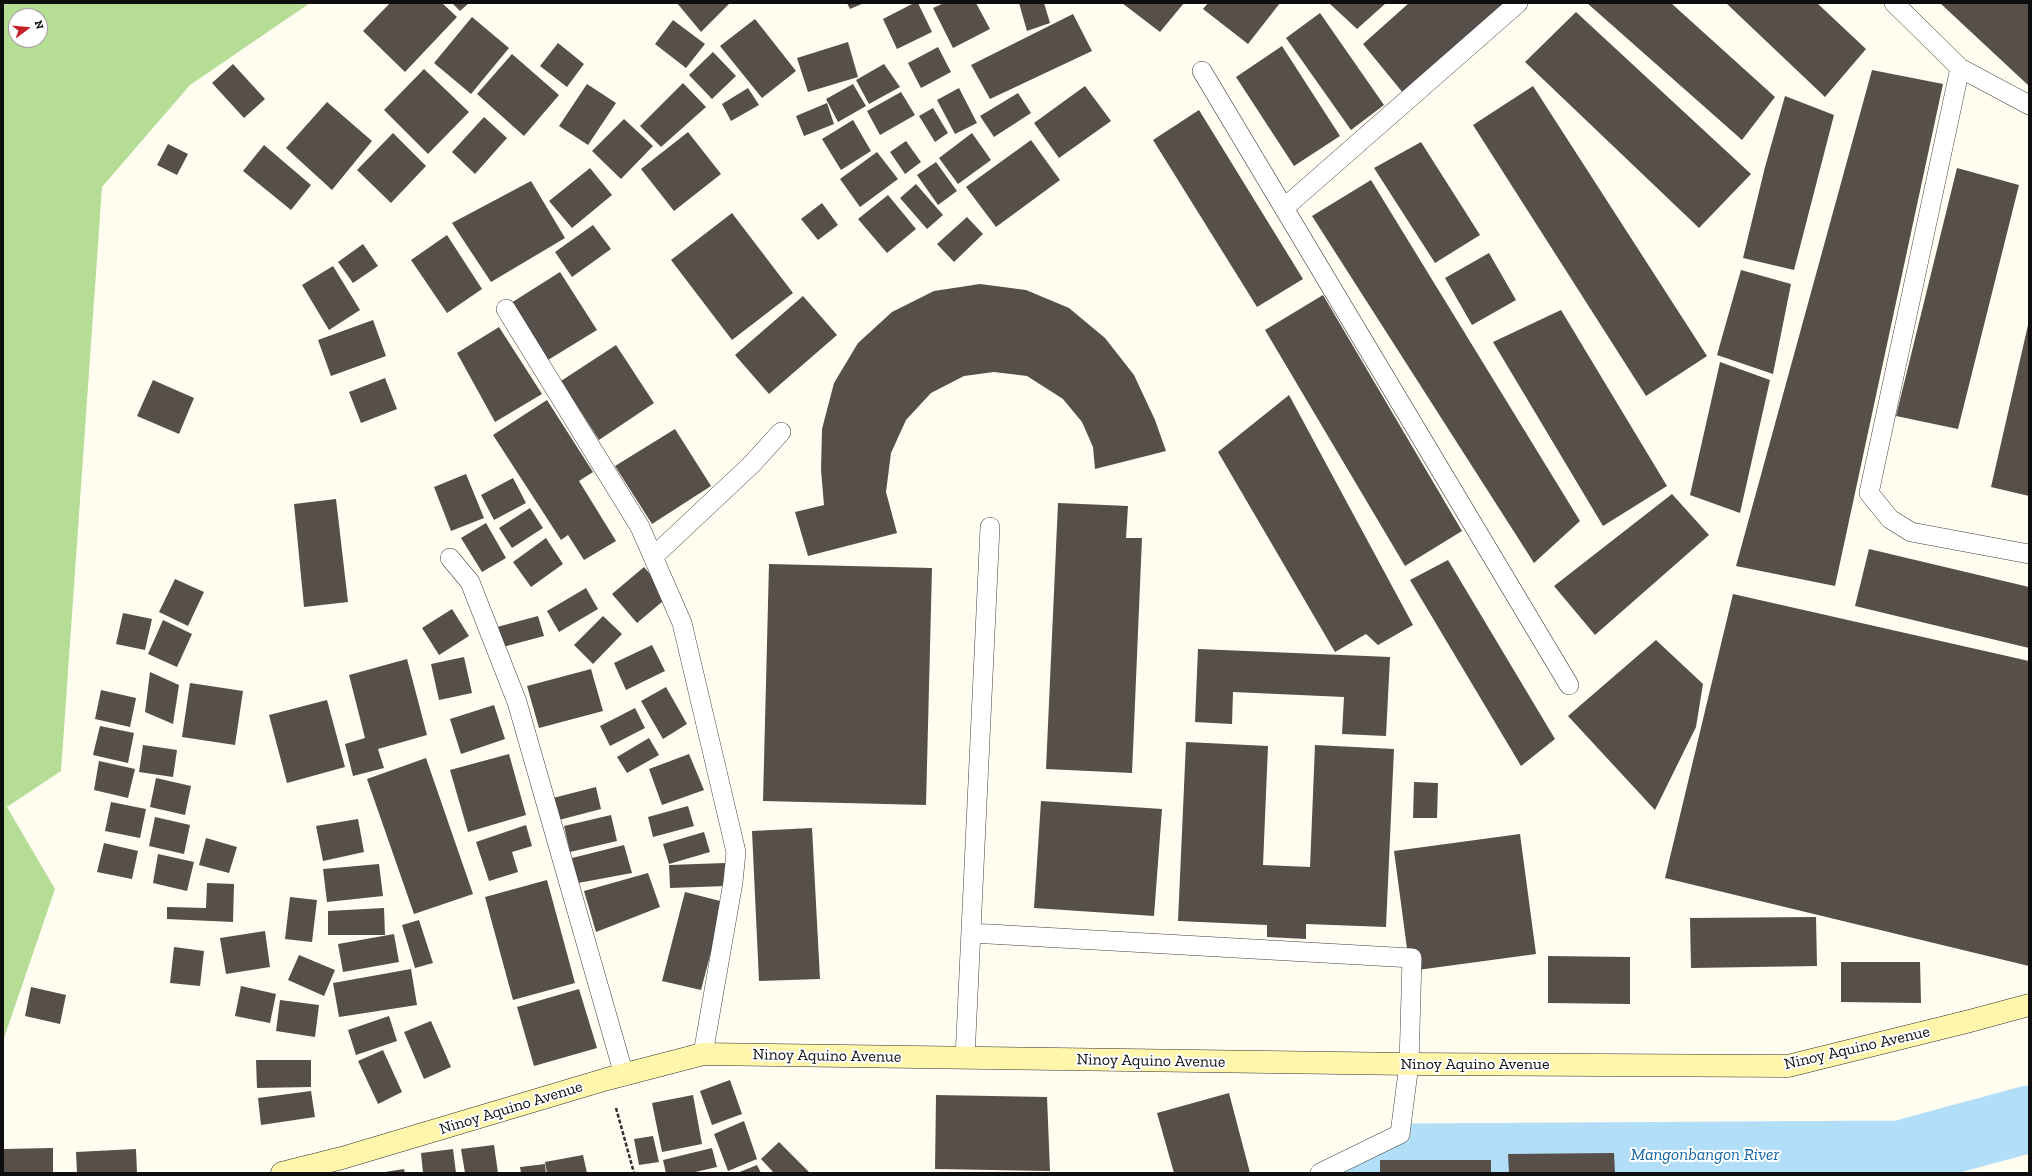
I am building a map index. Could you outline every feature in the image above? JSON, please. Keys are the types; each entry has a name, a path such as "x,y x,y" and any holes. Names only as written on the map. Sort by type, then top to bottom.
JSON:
{"main road":[{"name":"Ninoy Aquino Avenue","path":"282,1173 342,1158 616,1077 703,1054 1409,1064 1788,1066 2029,1005"}],"lane":[{"path":"1284,208 1518,3"},
{"path":"1894,3 1960,68 2029,105"},
{"path":"1960,68 1869,492 1890,519 1910,532 2029,554"},
{"path":"1202,71 1569,685"},
{"path":"506,309 640,527 682,623 736,852 733,882 703,1054"},
{"path":"653,557 742,474 781,432"},
{"path":"965,1058 990,527"},
{"path":"450,558 470,582 517,702 616,1077"},
{"path":"971,933 1412,958 1409,1064 1400,1134 1320,1173"}],"path":[{"path":"616,1077 626,1138 634,1173"}],"green space":[{"path":"3,3 310,3 190,85 102,187 61,771 7,807 55,889 3,1041"}],"building":[{"path":"390,3 442,3 457,17 405,72 363,31"},
{"path":"452,3 469,3 460,11"},
{"path":"677,3 730,3 701,32"},
{"path":"847,3 864,3 850,9"},
{"path":"914,3 918,3 932,32 897,49 883,19"},
{"path":"944,3 976,3 990,29 953,48 933,8"},
{"path":"1019,3 1044,3 1050,23 1027,31"},
{"path":"1122,3 1184,3 1160,32"},
{"path":"1208,3 1280,3 1248,44 1203,9"},
{"path":"1329,3 1386,3 1357,29"},
{"path":"1409,3 1510,3 1403,93 1363,44"},
{"path":"1587,3 1671,3 1775,97 1742,140"},
{"path":"1726,3 1817,3 1866,49 1825,97"},
{"path":"1940,3 2029,3 2029,86"},
{"path":"1576,12 1751,174 1699,228 1525,62"},
{"path":"1320,13 1384,105 1351,130 1286,38"},
{"path":"1073,14 1092,51 990,99 971,65"},
{"path":"472,17 509,48 471,94 434,63"},
{"path":"755,19 796,71 762,98 720,46"},
{"path":"673,20 705,44 686,68 655,44"},
{"path":"848,42 858,77 808,92 797,58"},
{"path":"558,43 584,64 567,87 540,66"},
{"path":"1282,46 1340,136 1294,166 1236,77"},
{"path":"938,47 951,72 921,88 908,63"},
{"path":"713,52 736,76 712,99 689,75"},
{"path":"512,54 559,95 524,136 477,94"},
{"path":"233,64 265,99 244,118 212,83"},
{"path":"884,64 900,87 869,104 856,80"},
{"path":"424,69 469,112 428,154 384,110"},
{"path":"1872,70 1943,84 1835,586 1736,566"},
{"path":"683,83 706,107 661,147 640,126"},
{"path":"587,84 616,103 588,145 559,126"},
{"path":"853,84 866,106 838,122 826,99"},
{"path":"1085,86 1111,121 1059,158 1034,123"},
{"path":"1533,86 1707,356 1646,396 1473,125"},
{"path":"748,88 759,105 731,121 722,104"},
{"path":"959,88 977,123 955,134 937,100"},
{"path":"901,92 915,115 880,135 867,111"},
{"path":"1018,93 1031,113 994,137 980,116"},
{"path":"1785,96 1834,115 1794,270 1743,258 1765,167"},
{"path":"327,102 372,141 332,190 286,148"},
{"path":"827,103 834,124 804,136 796,116"},
{"path":"933,108 948,133 935,142 919,116"},
{"path":"1199,110 1303,279 1257,307 1153,140"},
{"path":"484,117 507,138 475,174 452,152"},
{"path":"624,119 653,146 621,179 592,151"},
{"path":"853,120 871,151 841,170 822,139"},
{"path":"688,132 721,174 674,211 641,169"},
{"path":"393,133 426,166 391,203 357,170"},
{"path":"972,133 991,160 958,184 939,158"},
{"path":"1031,140 1060,180 996,227 966,187"},
{"path":"906,141 921,162 905,174 890,152"},
{"path":"1421,142 1480,235 1435,263 1374,168"},
{"path":"168,144 188,154 177,175 157,165"},
{"path":"264,145 311,185 291,210 243,171"},
{"path":"877,152 898,179 860,207 840,179"},
{"path":"936,162 957,191 938,205 917,175"},
{"path":"590,168 612,195 572,228 549,201"},
{"path":"1957,168 2019,185 1958,429 1896,416"},
{"path":"1371,180 1580,521 1534,563 1312,216"},
{"path":"531,181 565,238 491,282 452,223"},
{"path":"916,184 943,215 927,229 900,198"},
{"path":"888,195 916,229 887,253 858,219"},
{"path":"822,203 838,225 818,240 801,219"},
{"path":"732,213 793,293 732,340 671,260"},
{"path":"967,217 983,234 954,262 937,244"},
{"path":"593,225 611,249 572,277 555,252"},
{"path":"447,235 482,289 447,313 411,260"},
{"path":"363,244 378,266 353,283 338,262"},
{"path":"1489,253 1516,300 1472,325 1445,278"},
{"path":"333,266 360,310 329,330 302,285"},
{"path":"1741,270 1791,284 1773,374 1717,355"},
{"path":"560,272 597,330 548,360 511,303"},
{"path":"980,284 1026,290 1069,308 1105,338 1134,375 1155,420 1166,451 1095,469 1093,447 1082,422 1063,399 1027,376 994,372 964,376 931,393 906,420 891,453 886,492 897,533 808,556 795,512 824,505 821,470 822,429 834,383 858,343 892,312 934,291"},
{"path":"1323,295 1462,531 1405,566 1265,330"},
{"path":"803,296 837,335 769,394 735,355"},
{"path":"1561,310 1667,486 1603,526 1493,342"},
{"path":"373,320 386,356 331,376 318,340"},
{"path":"2029,325 2029,496 1991,487"},
{"path":"499,327 542,394 495,422 457,353"},
{"path":"616,345 654,403 599,440 561,381"},
{"path":"1720,362 1770,380 1740,513 1690,495"},
{"path":"385,378 397,409 361,423 349,392"},
{"path":"153,380 194,398 179,434 137,416"},
{"path":"1289,395 1413,625 1378,645 1366,634 1335,652 1218,452"},
{"path":"547,400 593,472 579,481 616,541 584,560 568,535 561,540 493,435"},
{"path":"675,429 711,486 652,524 615,466"},
{"path":"466,474 484,518 451,531 434,487"},
{"path":"513,478 526,503 494,520 481,495"},
{"path":"1672,494 1709,535 1595,635 1554,586"},
{"path":"336,499 348,602 304,607 294,504"},
{"path":"1058,503 1128,506 1126,538 1142,538 1132,773 1046,769"},
{"path":"530,508 543,528 512,548 499,528"},
{"path":"486,523 506,558 482,572 461,538"},
{"path":"546,538 563,564 531,587 513,562"},
{"path":"1869,549 2029,587 2029,648 1855,606"},
{"path":"1448,560 1555,739 1521,766 1410,580"},
{"path":"769,564 932,568 926,805 763,801"},
{"path":"644,567 669,596 637,623 612,594"},
{"path":"175,579 204,592 188,626 159,612"},
{"path":"586,588 598,609 559,632 547,611"},
{"path":"1733,594 2029,661 2029,966 1665,878"},
{"path":"452,609 469,636 439,655 422,628"},
{"path":"123,613 152,619 145,650 116,644"},
{"path":"538,616 544,636 503,647 497,627"},
{"path":"603,616 622,634 593,664 574,645"},
{"path":"163,620 192,634 177,667 148,654"},
{"path":"1656,640 1703,684 1696,727 1655,810 1568,716"},
{"path":"652,645 665,671 626,690 614,663"},
{"path":"1198,649 1390,657 1386,736 1342,734 1344,697 1233,692 1232,724 1195,722"},
{"path":"464,657 472,693 439,700 431,664"},
{"path":"407,659 427,735 378,749 384,768 353,776 345,744 365,738 349,675"},
{"path":"591,669 603,711 539,728 527,686"},
{"path":"150,672 179,685 173,724 145,712"},
{"path":"190,683 243,691 235,745 182,737"},
{"path":"666,687 687,724 663,739 641,701"},
{"path":"101,690 136,698 130,727 95,719"},
{"path":"327,700 345,767 287,783 269,715"},
{"path":"494,705 505,739 461,754 450,719"},
{"path":"635,708 645,728 610,746 600,726"},
{"path":"100,726 134,733 128,763 93,755"},
{"path":"649,738 659,755 627,773 617,757"},
{"path":"1186,742 1268,746 1263,865 1310,867 1315,745 1394,749 1386,927 1306,924 1306,939 1267,937 1267,925 1178,921"},
{"path":"143,745 177,750 173,777 139,772"},
{"path":"509,754 526,815 468,832 450,770"},
{"path":"689,754 704,790 662,805 649,769"},
{"path":"426,758 473,894 414,914 367,779"},
{"path":"99,761 135,769 128,798 94,790"},
{"path":"156,778 191,786 185,815 150,807"},
{"path":"1414,782 1438,783 1437,818 1413,818"},
{"path":"596,787 601,809 559,820 553,798"},
{"path":"1041,801 1162,809 1154,916 1034,908"},
{"path":"111,802 146,809 140,838 105,831"},
{"path":"688,806 694,826 653,837 648,817"},
{"path":"611,815 617,841 570,852 564,826"},
{"path":"155,817 190,825 184,854 149,846"},
{"path":"358,819 364,852 323,861 316,826"},
{"path":"526,825 532,846 512,852 518,872 489,881 476,842"},
{"path":"812,828 820,979 759,981 752,831"},
{"path":"704,832 710,852 669,864 663,844"},
{"path":"1520,834 1536,954 1410,971 1394,851"},
{"path":"206,838 237,847 229,873 199,865"},
{"path":"104,843 138,851 132,879 97,872"},
{"path":"624,845 632,873 578,883 572,858"},
{"path":"158,854 194,862 187,891 153,883"},
{"path":"725,863 726,886 670,888 669,865"},
{"path":"379,864 383,896 327,902 323,869"},
{"path":"648,873 660,907 596,932 584,891"},
{"path":"547,880 575,983 513,1000 485,897"},
{"path":"207,883 234,884 233,922 167,919 167,907 206,908"},
{"path":"685,892 724,902 701,990 662,981"},
{"path":"290,897 317,900 312,942 285,939"},
{"path":"384,908 385,935 328,935 328,911"},
{"path":"1816,917 1817,966 1691,968 1690,918"},
{"path":"419,920 433,963 415,968 402,925"},
{"path":"265,931 270,967 226,974 220,938"},
{"path":"394,934 399,962 343,972 338,944"},
{"path":"174,947 204,951 200,986 170,983"},
{"path":"299,955 335,970 324,996 288,980"},
{"path":"1548,956 1630,957 1630,1004 1548,1003"},
{"path":"1841,962 1920,962 1921,1003 1841,1002"},
{"path":"411,969 417,1005 339,1017 333,983"},
{"path":"241,986 276,994 270,1023 235,1016"},
{"path":"31,987 66,995 60,1024 25,1016"},
{"path":"579,989 597,1048 534,1066 517,1007"},
{"path":"280,1000 319,1005 315,1037 276,1031"},
{"path":"389,1016 397,1041 356,1055 348,1030"},
{"path":"431,1021 451,1067 424,1079 404,1032"},
{"path":"383,1050 402,1092 378,1104 358,1061"},
{"path":"256,1060 311,1060 311,1087 257,1088"},
{"path":"730,1080 742,1114 712,1125 700,1091"},
{"path":"311,1091 315,1117 261,1125 258,1098"},
{"path":"1229,1093 1250,1173 1174,1173 1157,1113"},
{"path":"693,1095 702,1144 662,1152 652,1103"},
{"path":"936,1095 1047,1097 1050,1171 935,1169"},
{"path":"744,1121 757,1159 728,1171 714,1134"},
{"path":"653,1136 659,1162 639,1165 634,1139"},
{"path":"779,1142 810,1173 774,1173 761,1159"},
{"path":"494,1145 498,1173 465,1173 461,1149"},
{"path":"53,1148 53,1173 3,1173 3,1149"},
{"path":"712,1148 717,1167 691,1173 666,1173 663,1160"},
{"path":"136,1149 137,1173 77,1173 76,1152"},
{"path":"453,1149 456,1173 423,1173 421,1153"},
{"path":"1614,1153 1615,1173 1509,1173 1508,1154"},
{"path":"583,1155 587,1173 547,1173 545,1162"},
{"path":"1380,1160 1491,1160 1491,1173 1380,1173"},
{"path":"545,1164 546,1173 521,1173 520,1167"},
{"path":"757,1165 761,1173 737,1173"},
{"path":"404,1169 405,1173 385,1173 385,1172"}],"waterway":[{"name":"Mangonbangon River","path":"1380,1173 1408,1157 1900,1154 2029,1119"}]}
